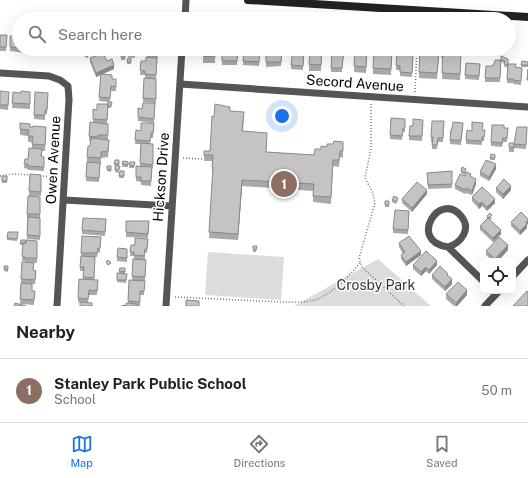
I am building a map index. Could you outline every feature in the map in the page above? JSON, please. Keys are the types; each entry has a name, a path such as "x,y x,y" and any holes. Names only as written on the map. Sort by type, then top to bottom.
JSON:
{"street":[{"path":"185,12 186,0"},
{"path":"248,0 446,12"},
{"path":"516,16 528,17"},
{"name":"Hickson Drive","path":"166,306 182,56"},
{"name":"Owen Avenue","path":"0,73 49,76 60,80 68,86 69,99 64,200 57,306"},
{"name":"Secord Avenue","path":"180,84 528,107"},
{"path":"64,200 172,206"},
{"path":"448,247 455,245 460,241 466,228 460,215 454,210 446,209 438,211 432,217 428,224 430,237 441,246 448,247 480,278"},
{"path":"516,273 528,260"},
{"path":"485,306 495,294"}],"path":[{"path":"413,100 417,56"},
{"path":"371,97 371,148 365,178 372,191 375,203 359,258 362,267 404,306"},
{"path":"175,157 203,159"},
{"path":"0,176 13,174 65,178"},
{"path":"167,296 283,302 306,301 317,299 343,282 361,262"}],"green space":[{"path":"208,252 284,257 281,300 205,295"},
{"name":"Crosby Park","path":"378,259 431,306 294,306"}],"building":[{"path":"0,35 7,35 6,47 0,47"},
{"path":"10,36 12,36 12,47 10,47"},
{"path":"95,56 104,56 107,61 112,59 114,65 96,73 90,58"},
{"path":"222,56 237,56 237,61 222,61"},
{"path":"243,56 259,56 259,62 243,61"},
{"path":"266,56 282,56 281,62 266,62"},
{"path":"292,56 304,56 303,66 291,65"},
{"path":"310,56 322,56 321,65 309,64"},
{"path":"332,56 343,56 342,68 331,68"},
{"path":"355,56 367,56 366,67 354,66"},
{"path":"374,56 392,56 391,69 373,68"},
{"path":"397,56 413,56 412,73 400,72 400,66 396,65"},
{"path":"420,56 439,56 437,73 419,72"},
{"path":"443,56 461,56 460,74 442,73"},
{"path":"501,56 508,59 508,65 504,64 505,61 501,60"},
{"path":"146,57 157,58 156,75 145,74 145,71 140,70 141,61 146,61"},
{"path":"128,58 131,58 131,62 127,62"},
{"path":"495,60 501,60 500,78 485,78 486,66 493,66"},
{"path":"522,61 528,62 528,65 521,65"},
{"path":"466,63 480,64 479,76 465,75"},
{"path":"508,64 516,64 515,67 522,68 521,81 507,79"},
{"path":"101,74 112,75 112,79 116,79 116,87 111,86 110,98 99,97"},
{"path":"144,78 156,79 156,99 143,98"},
{"path":"0,91 9,92 8,105 0,105"},
{"path":"21,91 30,92 30,104 12,103 13,92 21,93"},
{"path":"35,92 48,93 47,110 45,110 45,115 34,115"},
{"path":"108,102 112,102 111,106 108,106"},
{"path":"143,103 155,103 154,119 138,117 138,108 142,109"},
{"path":"97,104 108,104 107,120 93,119 93,109 97,110"},
{"path":"215,104 230,107 230,111 244,112 242,131 267,133 266,152 314,155 315,149 321,149 321,146 327,147 327,144 333,144 334,141 343,142 343,151 340,151 339,160 333,160 331,197 313,196 314,184 242,180 238,234 209,232 213,155 204,155 204,151 210,151 212,116 214,117"},
{"path":"391,118 405,119 405,128 403,128 402,136 390,135"},
{"path":"413,119 423,120 422,136 409,136 410,126 413,126"},
{"path":"432,121 444,121 443,138 438,138 437,145 432,145"},
{"path":"90,122 108,124 108,135 98,135 98,137 89,136"},
{"path":"453,122 463,123 461,140 450,140"},
{"path":"472,122 483,123 482,130 485,130 482,141 466,140 467,130 472,131"},
{"path":"20,123 30,124 30,127 46,127 45,145 32,144 33,136 28,136 29,130 20,129"},
{"path":"141,123 154,123 150,141 135,140 136,130 141,131"},
{"path":"492,125 504,125 504,128 508,128 507,138 503,138 502,143 491,142"},
{"path":"517,127 527,127 526,145 514,144 514,148 509,147 509,143 514,143"},
{"path":"91,138 109,140 108,151 101,152 101,158 87,157 88,146 90,146"},
{"path":"141,143 153,144 153,164 140,163"},
{"path":"29,148 42,149 41,156 44,157 44,167 28,166 28,164 24,164 25,159 28,159"},
{"path":"491,154 495,155 495,158 490,158"},
{"path":"115,160 119,160 119,164 114,164"},
{"path":"486,160 496,164 489,177 480,172"},
{"path":"123,161 128,162 128,165 122,164"},
{"path":"87,162 100,163 99,178 86,177"},
{"path":"130,162 135,162 134,166 129,165"},
{"path":"115,165 120,166 119,170 115,170"},
{"path":"107,166 111,166 111,170 107,169"},
{"path":"136,166 152,167 151,181 141,181 141,177 136,177"},
{"path":"462,167 466,169 465,173 461,171"},
{"path":"120,171 124,171 124,176 119,176"},
{"path":"452,171 452,184 428,185 427,173"},
{"path":"467,172 471,174 470,176 476,179 472,191 466,188 465,190 455,185 460,174 465,176"},
{"path":"30,174 41,175 41,192 29,191"},
{"path":"2,176 7,176 7,181 2,181"},
{"path":"504,179 511,186 503,194 496,188"},
{"path":"417,182 427,190 412,208 402,199"},
{"path":"482,187 495,199 487,207 482,202 479,204 472,197"},
{"path":"28,196 40,197 40,214 27,214"},
{"path":"394,196 398,198 396,202 392,200"},
{"path":"385,201 389,201 389,205 385,205"},
{"path":"395,210 409,211 408,230 393,229"},
{"path":"521,212 528,220 526,222 527,224 520,231 511,222"},
{"path":"490,213 492,215 489,218 487,216"},
{"path":"28,217 40,218 40,236 27,235"},
{"path":"83,218 106,219 105,232 82,230"},
{"path":"488,218 501,230 493,238 480,226"},
{"path":"126,221 149,221 148,234 126,232"},
{"path":"8,232 18,232 17,239 7,238"},
{"path":"82,236 101,237 100,248 98,248 97,253 81,253"},
{"path":"409,236 421,251 406,262 401,255 405,252 399,243"},
{"path":"499,237 508,245 496,258 486,251"},
{"path":"135,238 148,239 147,249 145,249 144,256 134,255 134,252 130,252 131,245 135,245"},
{"path":"21,240 26,240 26,243 20,243"},
{"path":"26,240 37,241 37,258 25,258 22,256 23,243 26,243"},
{"path":"253,246 257,246 256,250 253,249"},
{"path":"118,248 127,249 127,258 117,257"},
{"path":"426,251 437,261 429,270 426,267 421,272 413,265"},
{"path":"81,256 95,257 94,278 83,277 84,267 80,267"},
{"path":"133,259 146,260 145,277 132,276"},
{"path":"108,260 111,263 108,265 106,262"},
{"path":"22,262 34,263 33,270 36,271 35,280 21,279"},
{"path":"4,266 8,266 8,269 4,269"},
{"path":"440,266 452,279 445,287 432,275"},
{"path":"120,268 125,268 125,272 119,271"},
{"path":"117,273 127,274 126,280 117,280"},
{"path":"79,279 98,280 97,291 89,290 88,299 78,298"},
{"path":"129,280 145,281 144,291 140,291 140,302 128,301"},
{"path":"458,282 467,290 456,303 446,294"},
{"path":"21,283 32,284 32,291 35,291 34,300 20,299"},
{"path":"527,291 528,306 513,306"},
{"path":"186,300 199,301 199,306 186,306"},
{"path":"80,302 92,303 92,306 80,306"},
{"path":"15,303 26,306 14,306"},
{"path":"126,303 137,304 137,306 126,306"}],"place":[{"name":"Stanley Park Public School","path":"284,184"}]}
